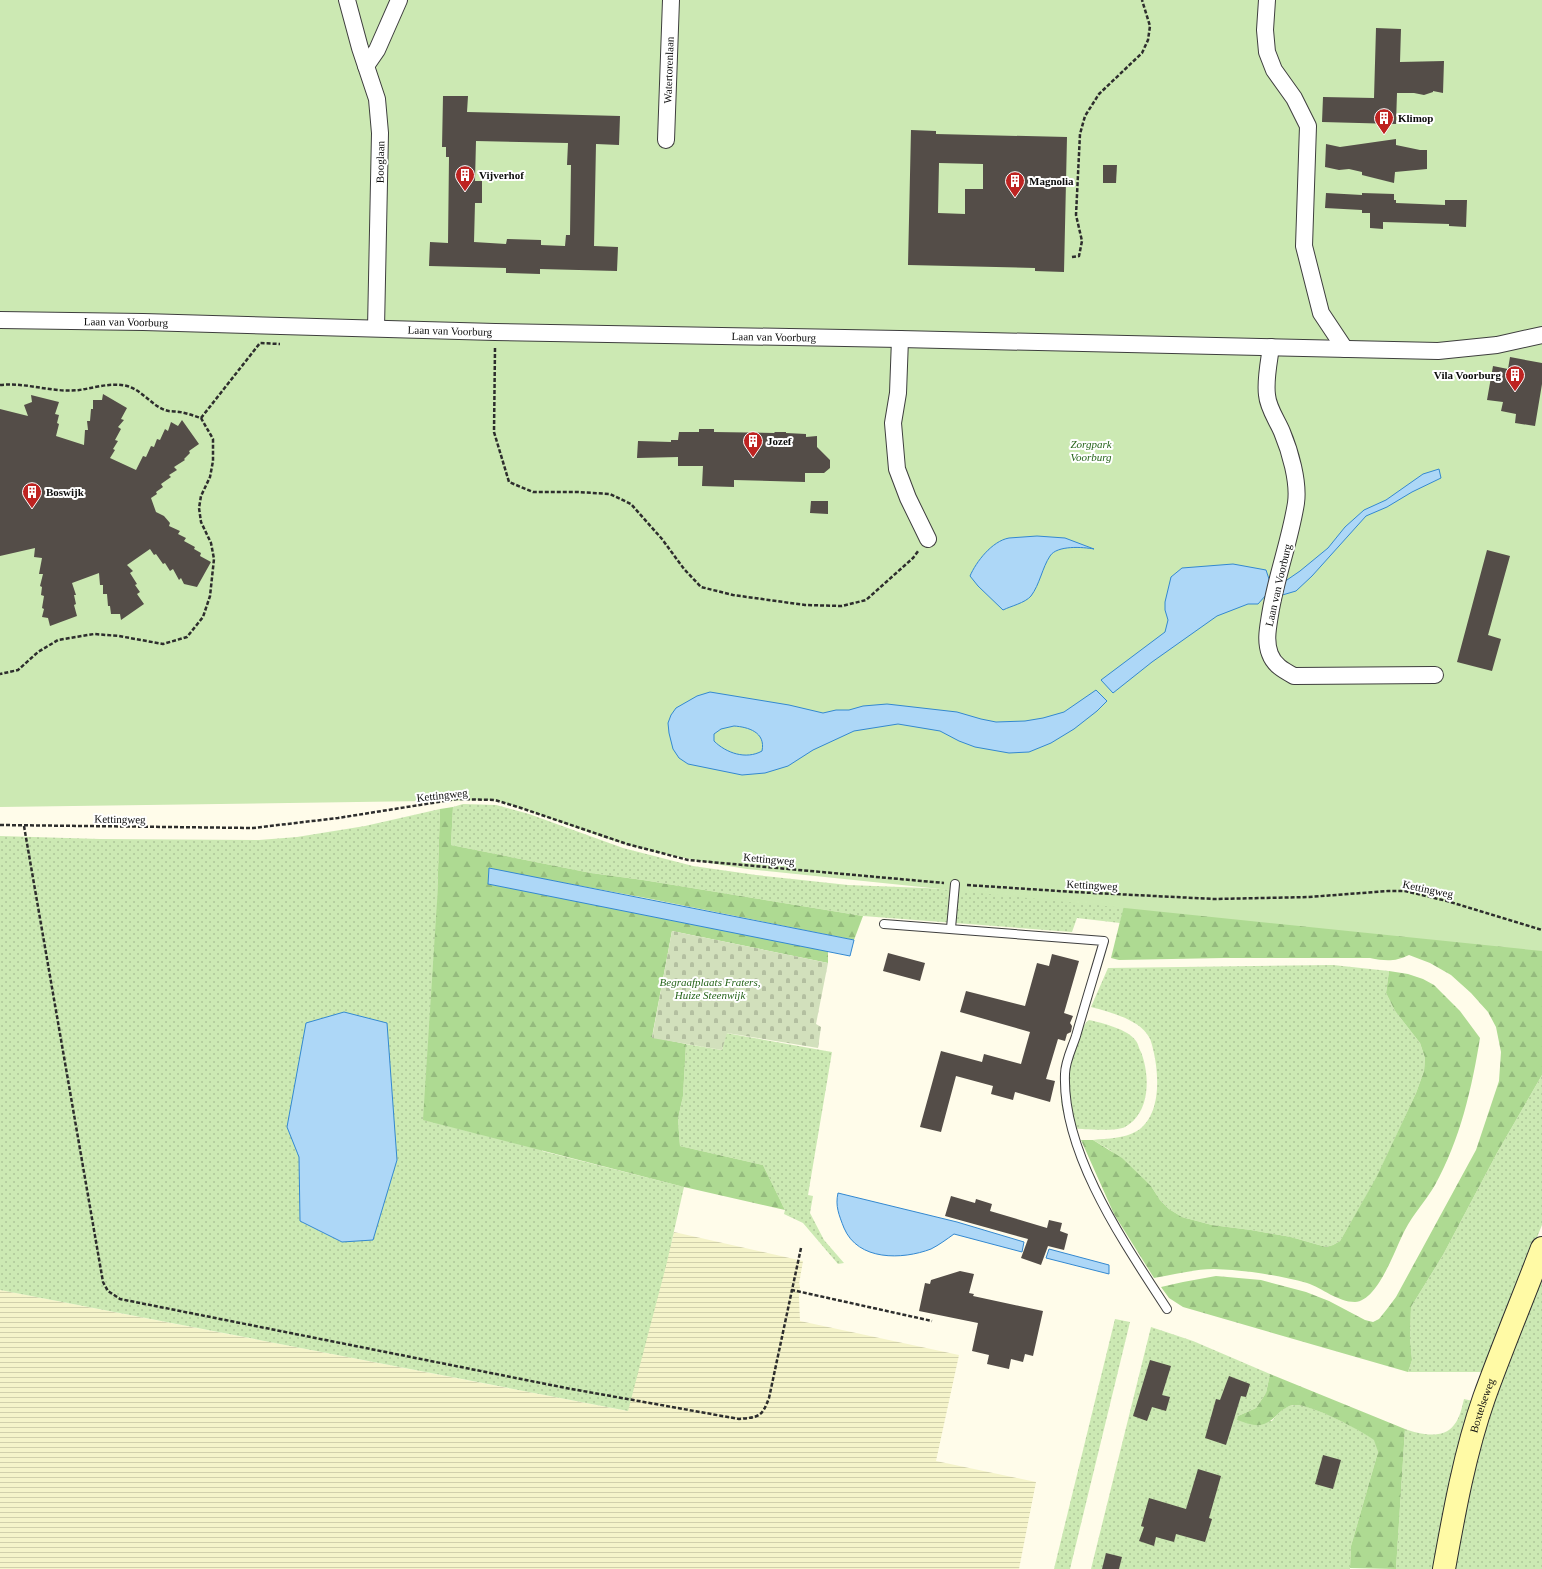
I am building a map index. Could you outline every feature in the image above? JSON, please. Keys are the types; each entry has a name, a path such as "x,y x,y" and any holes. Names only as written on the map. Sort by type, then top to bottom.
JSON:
{"street":[{"name":"Booglaan","path":"347,0 360,48 377,99 380,133 376,328"},
{"path":"366,66 377,50 399,0"},
{"name":"Watertorenlaan","path":"666,140 671,0"},
{"path":"1267,0 1265,30 1267,52 1274,70 1294,98 1308,126 1304,246 1321,313 1345,349"},
{"name":"Laan van Voorburg","path":"0,320 495,332 1438,351 1497,345 1542,335"},
{"path":"900,339 898,393 893,423 897,469 908,498 928,539"},
{"name":"Laan van Voorburg","path":"1271,347 1268,366 1267,396 1290,457 1295,483 1296,500 1293,519 1272,600 1266,635 1270,654 1278,667 1294,676 1435,675"},
{"name":"Boxtelseweg","path":"1444,1569 1475,1427 1484,1398 1542,1248"}],"lane":[{"path":"951,928 955,884"},
{"path":"884,924 1104,941 1065,1072 1066,1106 1074,1138 1110,1218 1167,1309"}],"path":[{"path":"1072,257 1079,256 1082,241 1076,215 1080,134 1085,116 1099,94 1142,53 1148,40 1150,26 1142,0"},
{"path":"495,332 494,432 508,482 533,492 610,494 631,504 662,539 684,569 701,587 733,595 805,605 842,606 866,600 913,558 928,539"},
{"path":"200,418 260,344 284,344"},
{"path":"0,385 16,384 67,391 100,386 126,386 140,392 156,405 166,410 180,412 200,418 213,438 213,461 210,477 201,496 200,508 201,522 211,543 214,559 210,596 203,617 187,637 163,644 120,636 94,634 58,640 38,652 18,670 0,674"},
{"name":"Kettingweg","path":"0,825 253,828 338,818 458,799 495,800 627,844 688,860 955,884 1215,899 1309,897 1405,891 1447,901 1542,930"},
{"path":"24,826 103,1282 108,1291 120,1299 566,1388 739,1419 754,1418 764,1411 769,1398 801,1248"},
{"path":"792,1290 932,1321"}],"green space":[{"name":"Zorgpark Voorburg","path":"0,0 1542,0 1542,951 747,869 628,845 495,800 0,807"},
{"path":"463,804 496,805 529,814 623,848 693,866 756,875 848,885 926,888 1125,901 1120,923 1077,918 1072,932 863,916 643,880 591,873 451,845 453,807"},
{"path":"453,807 451,845 591,873 643,880 863,916 854,940 646,898 489,869 489,884 828,951 828,963 672,931 652,1037 686,1044 683,1096 678,1119 680,1146 763,1165 785,1210 684,1187 423,1120 437,902 440,809"},
{"path":"440,809 437,902 542,1151 684,1187 667,1262 628,1411 0,1290 0,836 100,839 259,840 297,837 365,826","holes":["299,1157 342,1242 300,1221"]},
{"path":"1125,901 1542,935 1542,1075 1497,1153 1443,1255 1411,1307 1410,1338 1412,1360 1408,1372 1183,1307 1169,1298 1161,1287 1216,1276 1261,1280 1306,1292 1329,1301 1365,1320 1373,1322 1379,1319 1396,1297 1476,1150 1499,1081 1501,1052 1496,1027 1488,1012 1471,993 1451,975 1430,963 1409,955 1399,959 1390,960 1370,958 1224,958 1119,960 1111,958"},
{"name":"Begraafplaats Fraters, Huize Steenwijk","path":"672,931 828,963 816,1024 821,1027 818,1048 727,1033 722,1050 652,1038"},
{"path":"1333,965 1389,971 1386,993 1395,1011 1420,1043 1425,1058 1424,1071 1416,1093 1376,1179 1340,1241 1326,1247 1291,1237 1212,1225 1182,1217 1169,1209 1160,1200 1151,1186 1110,1150 1093,1140 1121,1137 1137,1131 1145,1124 1151,1115 1157,1093 1157,1070 1149,1037 1138,1025 1131,1021 1091,1007 1108,968"},
{"path":"1389,971 1408,974 1423,979 1434,985 1460,1011 1480,1038 1469,1095 1458,1132 1444,1168 1428,1197 1405,1230 1385,1273 1378,1284 1371,1293 1363,1299 1355,1302 1342,1300 1307,1283 1273,1275 1249,1272 1207,1269 1154,1278 1114,1214 1081,1140 1093,1140 1122,1158 1151,1186 1160,1200 1169,1209 1182,1217 1212,1225 1291,1237 1326,1247 1333,1245 1340,1241 1376,1178 1416,1093 1424,1071 1425,1058 1420,1043 1395,1011 1386,993"},
{"path":"1089,1020 1114,1027 1127,1033 1137,1043 1144,1061 1147,1082 1144,1103 1140,1113 1134,1121 1120,1129 1097,1130 1068,1128 1064,1114 1061,1096 1062,1085 1068,1064 1081,1031"},
{"path":"726,1033 832,1052 808,1195 813,1196 810,1213 824,1240 844,1263 838,1264 803,1223 784,1214 785,1210 763,1165 680,1146 678,1119 683,1096 686,1044 722,1050"},
{"path":"1542,1075 1542,1225 1483,1372 1408,1372 1412,1360 1410,1338 1411,1307 1443,1255 1497,1153"},
{"path":"674,1232 803,1261 799,1284 800,1321 959,1355 936,1461 1036,1482 1019,1569 0,1569 0,1290 627,1411"},
{"path":"1542,1273 1542,1569 1454,1569 1477,1454 1499,1381"},
{"path":"1115,1319 1130,1322 1070,1569 1054,1569"},
{"path":"1151,1327 1193,1341 1270,1374 1266,1393 1256,1408 1238,1416 1272,1421 1282,1410 1291,1405 1303,1406 1336,1418 1375,1440 1378,1452 1351,1546 1350,1569 1091,1569"},
{"path":"1270,1374 1405,1429 1396,1569 1350,1568 1351,1546 1378,1452 1374,1440 1335,1418 1311,1408 1301,1406 1293,1405 1288,1407 1265,1424 1255,1425 1237,1420 1238,1416 1256,1408 1266,1393"},
{"path":"1464,1399 1477,1402 1437,1569 1396,1569 1405,1429 1424,1434 1444,1433 1454,1425 1458,1419"}],"water":[{"path":"1439,469 1441,478 1412,492 1387,507 1366,516 1312,576 1296,591 1279,596 1266,595 1258,604 1248,604 1217,616 1152,662 1113,693 1101,680 1165,632 1168,620 1165,610 1165,602 1171,577 1182,568 1233,564 1266,570 1270,582 1284,582 1328,548 1345,527 1364,510 1386,500 1423,474"},
{"path":"1037,536 1065,538 1094,549 1064,548 1053,552 1047,561 1037,586 1031,596 1022,602 1003,610 978,586 970,576 980,559 997,543 1009,538"},
{"path":"1096,690 1107,701 1074,729 1051,743 1029,752 1009,753 975,747 940,731 898,724 854,731 813,750 788,766 765,773 742,775 688,764 679,758 673,749 668,723 676,708 697,696 710,692 789,705 823,713 836,710 849,710 863,706 887,704 957,712 996,722 1025,721 1064,712","holes":["734,726 750,729 759,735 763,745 762,751 749,755 736,754 724,749 714,741 714,734 721,729"]},
{"path":"489,868 854,940 850,956 488,884"},
{"path":"344,1012 387,1023 397,1160 373,1240 342,1242 300,1221 299,1157 287,1127 306,1023"},
{"path":"838,1193 957,1222 1024,1242 1022,1252 954,1234 931,1249 920,1253 894,1256 870,1252 859,1247 851,1239 844,1228 837,1206"},
{"path":"1049,1249 1109,1265 1109,1274 1046,1258"}],"building":[{"path":"1376,28 1401,29 1400,62 1444,61 1443,93 1433,91 1424,95 1414,93 1397,93 1396,124 1322,122 1323,97 1374,98"},
{"name":"Vijverhof","path":"443,96 468,96 467,112 620,116 619,145 596,144 594,246 618,247 617,271 540,269 540,274 506,273 506,268 429,266 430,242 448,243 449,157 446,157 446,147 442,147","holes":["476,141 568,143 567,165 571,165 570,235 566,235 565,246 541,245 541,240 507,239 506,244 474,242 475,203 482,203 482,181 475,181"]},
{"name":"Magnolia","path":"911,130 936,131 936,134 1067,137 1064,272 1035,271 1035,268 908,265","holes":["939,163 983,164 983,189 965,189 965,214 938,213"]},
{"path":"1396,139 1396,145 1427,150 1427,169 1395,172 1394,183 1362,175 1362,172 1349,169 1339,170 1325,167 1326,144 1340,147"},
{"path":"1103,165 1117,165 1116,183 1103,183"},
{"path":"1326,193 1362,195 1362,193 1394,194 1394,200 1396,200 1396,203 1445,205 1445,200 1467,200 1466,227 1449,226 1449,224 1383,222 1383,229 1370,228 1370,213 1362,213 1362,210 1325,208"},
{"name":"Vila Voorburg","path":"1510,357 1542,363 1542,384 1535,426 1515,423 1516,414 1501,411 1503,402 1487,400 1493,366 1508,369"},
{"name":"Boswijk","path":"103,394 127,408 121,419 124,420 118,427 121,429 115,440 118,441 110,458 136,470 143,456 146,457 151,446 154,447 157,439 160,440 165,429 168,431 171,422 178,426 182,420 199,444 189,451 190,453 184,459 185,460 174,467 177,470 169,475 171,477 161,484 163,487 151,498 156,512 164,516 170,523 169,526 180,531 178,534 186,538 184,541 195,547 194,549 201,553 200,556 211,562 197,587 184,584 181,578 179,580 173,569 170,571 165,563 163,564 156,554 154,555 150,549 127,565 133,571 130,573 140,592 137,594 144,604 121,620 120,614 111,614 110,606 108,606 107,594 103,594 103,585 100,585 99,573 72,583 76,595 74,595 76,604 74,605 77,616 50,626 48,618 42,617 44,609 42,608 44,596 41,595 42,587 40,586 43,574 39,574 42,558 34,557 35,548 0,556 0,409 28,416 24,405 32,402 31,395 59,402 55,414 59,415 57,423 59,424 56,436 84,445 85,430 88,430 87,421 90,421 91,409 93,409 93,400 102,400"},
{"name":"Jozef","path":"699,429 714,429 714,432 786,432 806,434 806,437 817,436 817,447 830,460 830,468 824,473 805,473 805,482 734,480 734,487 702,486 703,466 678,466 678,457 637,458 638,441 671,442 671,440 678,440 679,432 699,432"},
{"path":"811,501 828,501 828,514 810,513"},
{"path":"1487,550 1510,556 1488,635 1501,639 1492,671 1457,662"},
{"path":"888,953 925,963 920,981 883,971"},
{"path":"1052,954 1079,961 1064,1013 1073,1016 1070,1023 1072,1026 1071,1032 1067,1034 1065,1041 1058,1039 1046,1079 1055,1081 1050,1102 1015,1092 1013,1100 991,1094 993,1086 956,1076 941,1132 920,1127 941,1051 982,1062 984,1054 1021,1064 1030,1032 960,1012 966,991 1025,1006 1037,963 1049,966"},
{"path":"951,1196 975,1203 976,1199 992,1204 990,1211 1047,1228 1049,1220 1062,1223 1060,1231 1068,1234 1064,1250 1048,1246 1041,1265 1021,1258 1028,1239 945,1216"},
{"path":"960,1271 974,1274 969,1293 974,1294 973,1296 1043,1311 1033,1356 1025,1354 1023,1362 1011,1359 1009,1369 987,1364 989,1355 972,1351 978,1323 919,1311 925,1283 930,1284 931,1280"},
{"path":"1150,1360 1171,1366 1162,1395 1170,1397 1166,1411 1152,1407 1147,1421 1133,1416"},
{"path":"1229,1376 1250,1384 1246,1397 1241,1396 1226,1445 1205,1438 1216,1399 1220,1400"},
{"path":"1323,1455 1341,1460 1333,1489 1315,1484"},
{"path":"1198,1469 1221,1476 1209,1518 1212,1519 1205,1542 1176,1534 1174,1542 1156,1537 1154,1546 1139,1541 1144,1527 1141,1526 1149,1498 1186,1509"},
{"path":"1106,1553 1122,1557 1119,1569 1102,1569"}],"place":[{"name":"Klimop","path":"1384,135"},
{"name":"Vijverhof","path":"465,192"},
{"name":"Magnolia","path":"1015,198"},
{"name":"Vila Voorburg","path":"1515,392"},
{"name":"Jozef","path":"753,458"},
{"name":"Boswijk","path":"32,509"}]}
